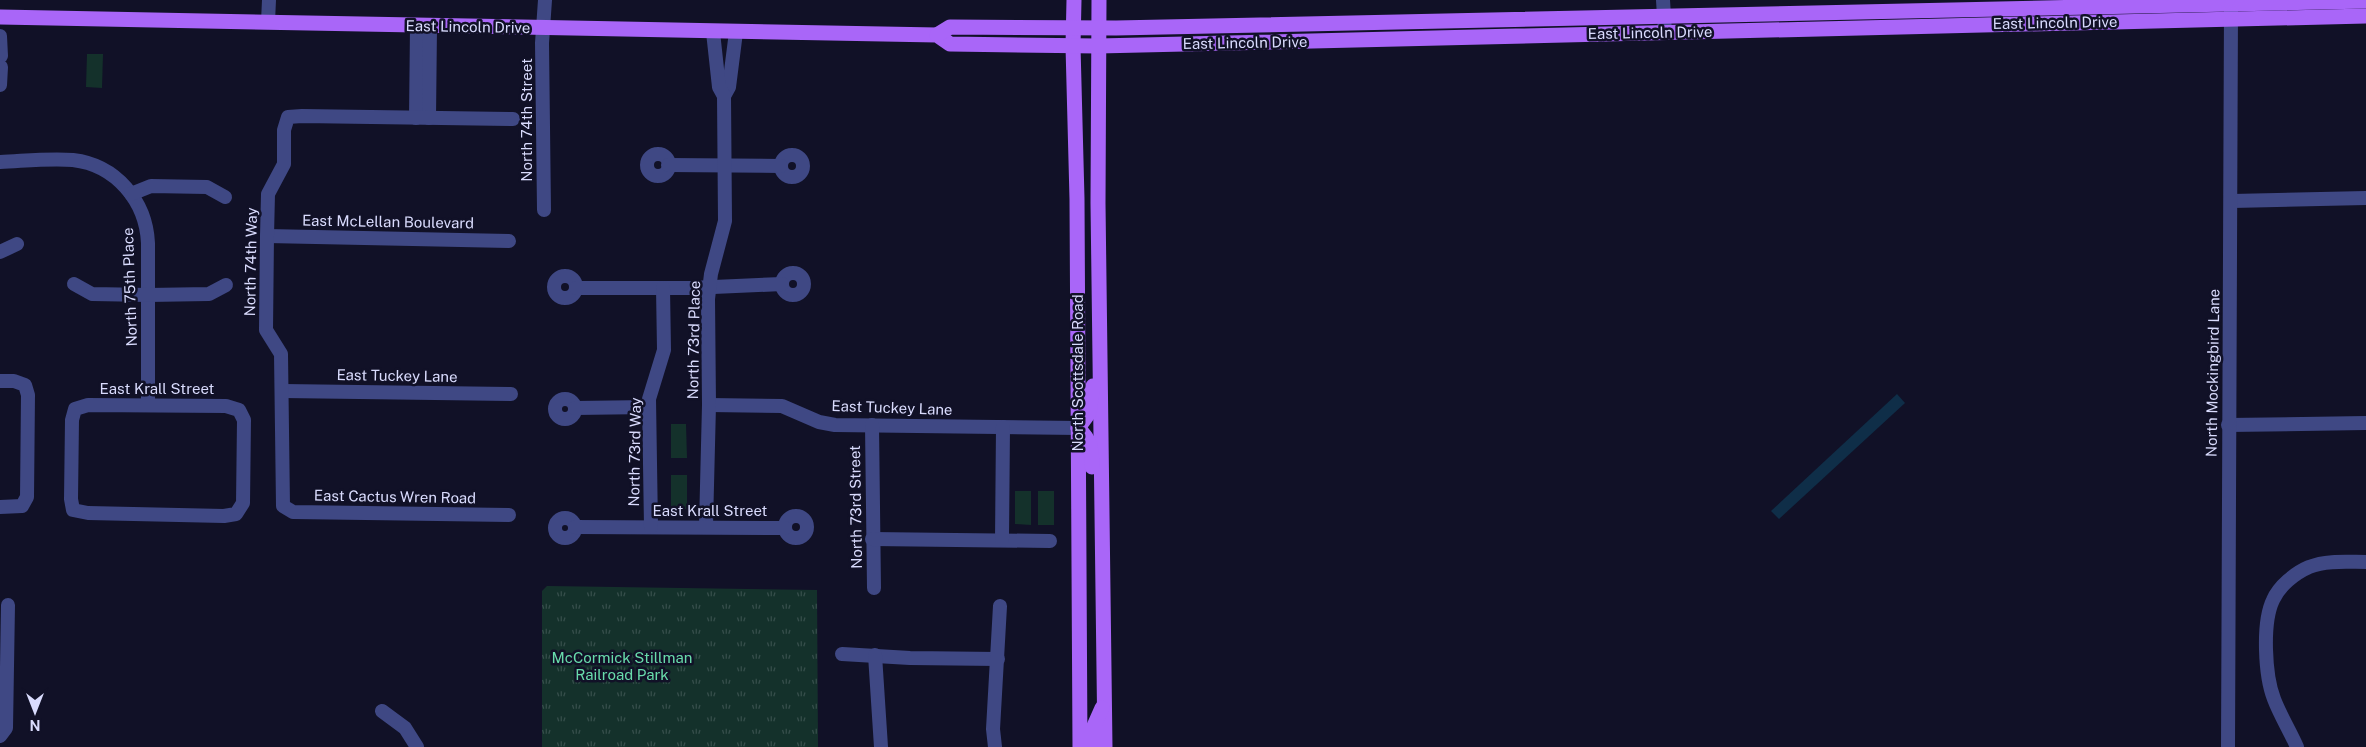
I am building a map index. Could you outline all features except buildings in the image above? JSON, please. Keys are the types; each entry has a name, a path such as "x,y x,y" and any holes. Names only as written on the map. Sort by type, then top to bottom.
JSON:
{"main road":[{"name":"North Scottsdale Road","path":"1074,0 1080,747"},
{"name":"North Scottsdale Road","path":"1099,0 1099,267 1102,366 1105,747"},
{"name":"East Lincoln Drive","path":"937,35 950,44 1098,46 1665,25 1995,9 2231,1 2366,1"},
{"path":"1994,24 1995,9"},
{"name":"East Lincoln Drive","path":"0,16 714,32 937,35 950,27 1994,24 2366,16"},
{"path":"1077,268 1099,267"},
{"path":"1102,366 1093,387 1089,413 1078,428 1086,435 1091,445 1093,498 1102,529"},
{"path":"1094,747 1094,726 1105,700"}],"street":[{"path":"268,22 269,0"},
{"name":"North 74th Street","path":"544,210 545,0"},
{"path":"1663,0 1665,25"},
{"name":"North Mockingbird Lane","path":"2228,747 2228,432 2232,201 2231,1"},
{"path":"424,26 423,118 513,119"},
{"name":"North 73rd Place","path":"706,526 710,286 725,222 724,96 719,87 714,32"},
{"name":"North 73rd Place","path":"724,96 729,87 736,32"},
{"path":"0,36 0,85"},
{"name":"North 74th Way","path":"282,506 283,390 281,354 266,330 267,236 268,194 284,164 284,130 288,117 423,118"},
{"name":"North 75th Place","path":"0,162 63,160 84,162 110,174 131,194 143,215 148,233 148,405"},
{"path":"668,166 781,166"},
{"path":"131,194 151,186 207,187 225,197"},
{"path":"2232,201 2366,198"},
{"name":"East McLellan Boulevard","path":"267,236 509,241"},
{"path":"0,252 17,244"},
{"path":"74,284 92,294 148,295 209,294 226,284"},
{"path":"576,288 663,288 782,284"},
{"name":"North 73rd Way","path":"651,527 649,407 664,350 663,288"},
{"path":"0,381 14,381 25,385 28,395 27,496 22,506 0,507"},
{"name":"East Tuckey Lane","path":"283,390 511,394"},
{"name":"East Krall Street","path":"88,405 148,405 226,406 239,410 244,420 243,503 236,514 224,516 98,514 74,510 71,499 72,423 74,410 88,405"},
{"name":"East Tuckey Lane","path":"709,405 782,406 819,422 835,425 1078,428"},
{"path":"575,408 649,407"},
{"path":"2228,432 2366,423"},
{"name":"North 73rd Street","path":"872,425 874,588"},
{"path":"1002,540 1003,427"},
{"name":"East Cactus Wren Road","path":"282,506 293,512 509,516"},
{"name":"East Krall Street","path":"575,527 706,526 785,528"},
{"path":"872,539 1050,541"},
{"path":"2297,747 2274,698 2268,677 2267,620 2273,600 2285,584 2297,573 2311,566 2325,563 2366,562"},
{"path":"0,736 6,728 8,605"},
{"path":"995,747 993,729 1000,606"},
{"path":"842,654 875,654 910,658 998,659"},
{"path":"875,654 881,747"},
{"path":"382,711 405,728 417,747"}],"green space":[{"path":"87,54 103,54 102,88 86,87"},
{"path":"671,424 686,424 687,458 671,458"},
{"path":"671,475 687,475 687,509 671,509"},
{"path":"1015,491 1031,491 1031,525 1015,524"},
{"path":"1038,491 1054,491 1054,525 1038,525"},
{"name":"McCormick Stillman Railroad Park","path":"547,586 817,590 818,747 542,747 542,591"}],"water":[{"path":"1897,394 1905,403 1779,519 1771,511"}]}
